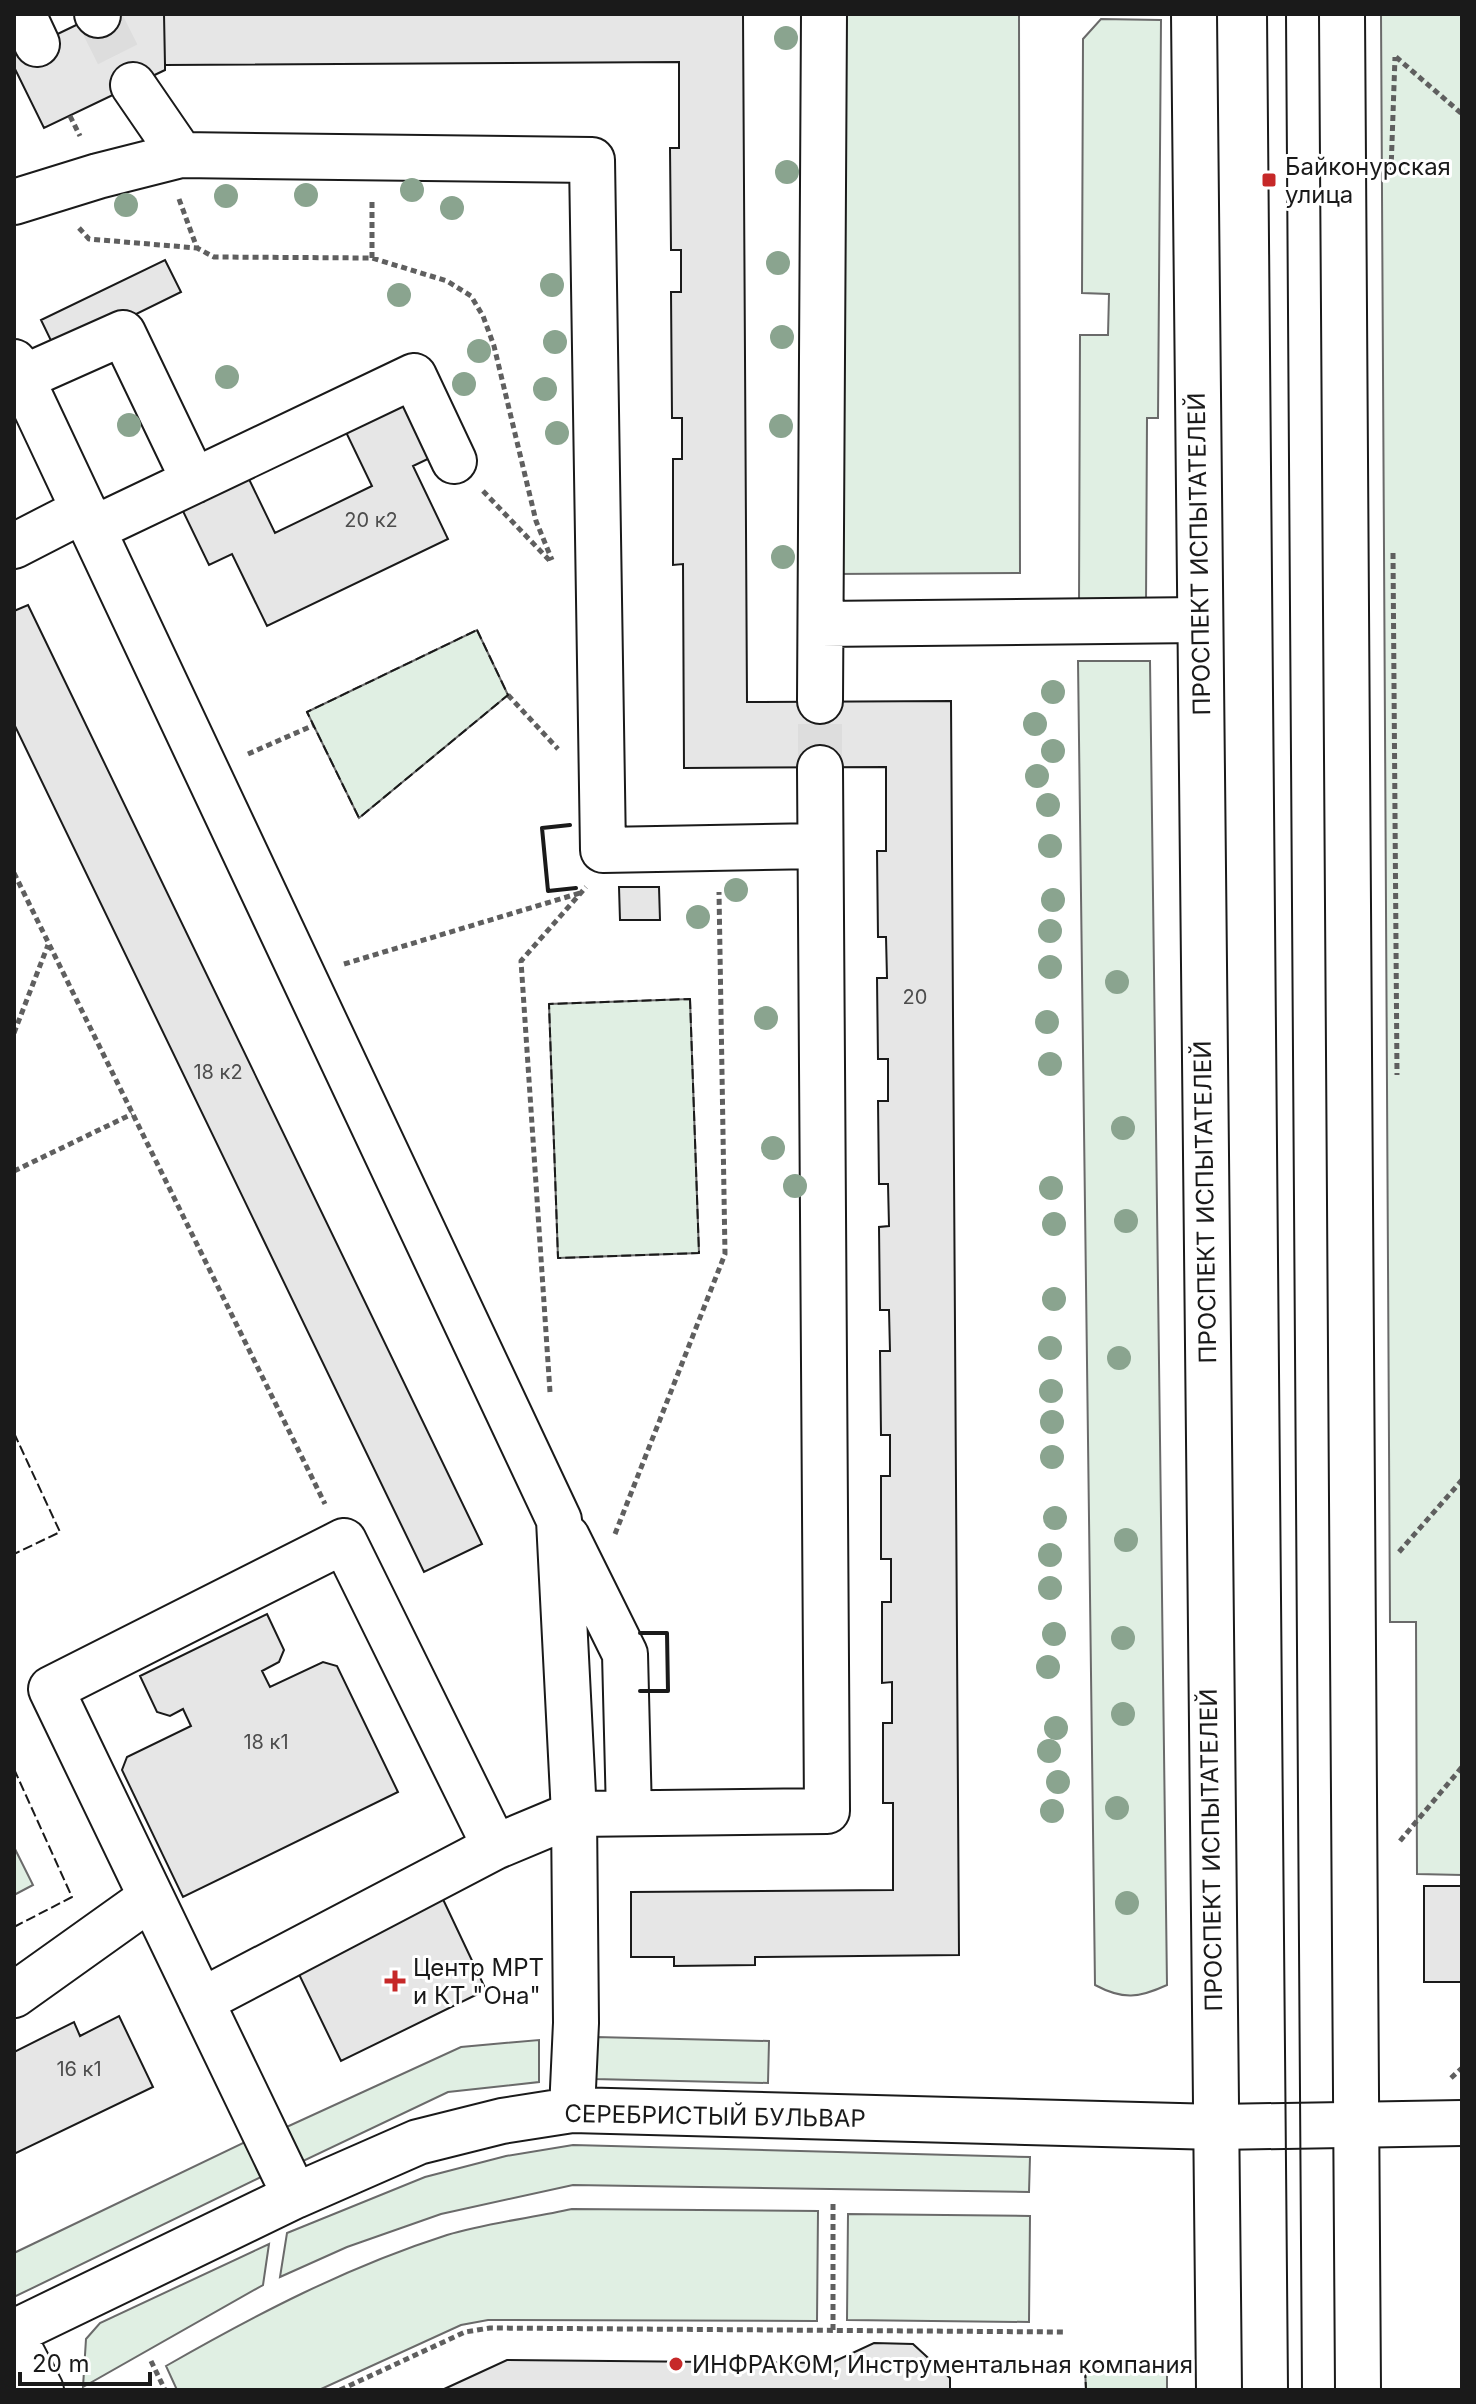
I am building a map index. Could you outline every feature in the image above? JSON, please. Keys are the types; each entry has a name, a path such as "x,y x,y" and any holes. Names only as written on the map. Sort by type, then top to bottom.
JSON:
{"main road":[{"path":"820,701 824,14"},
{"name":"ПРОСПЕКТ ИСПЫТАТЕЛЕЙ","path":"1194,14 1212,1978 1217,2127 1219,2390"},
{"path":"1342,14 1358,2390"},
{"path":"133,85 181,155"},
{"path":"30,197 181,155 592,160 603,850 820,846"},
{"path":"194,481 123,333 18,370 625,1654 629,1813"},
{"path":"14,546 194,481 414,376 454,461"},
{"path":"821,624 1200,620"},
{"path":"201,2001 495,1847 574,1814 827,1811 820,768"},
{"path":"559,1520 574,1814 576,2023 572,2110"},
{"path":"295,2196 51,1689 344,1541 495,1847"},
{"path":"14,1995 150,1898"},
{"name":"СЕРЕБРИСТЫЙ БУЛЬВАР","path":"14,2332 295,2196 418,2142 502,2121 572,2110 1217,2127 1462,2123"},
{"path":"14,2338 41,2390"}],"path":[{"path":"1395,57 1462,114"},
{"path":"372,158 372,258"},
{"path":"30,197 89,239 197,248"},
{"path":"454,461 555,565"},
{"path":"206,772 314,725"},
{"path":"593,1590 725,1254 718,848"},
{"path":"551,1408 521,961 581,893 600,850 603,850"},
{"path":"14,873 344,1541"},
{"path":"303,976 581,893"},
{"path":"14,1033 49,944"},
{"path":"14,1171 132,1114"},
{"path":"1399,1552 1462,1480"},
{"path":"1400,1841 1462,1767"},
{"path":"1447,2081 1462,2068"},
{"path":"833,2201 833,2330"},
{"path":"340,2390 465,2332 490,2328 1063,2332"},
{"path":"151,2361 165,2390"}],"green space":[{"path":"832,14 1019,14 1020,573 832,574"},
{"path":"1381,14 1462,14 1462,1875 1417,1874 1416,1622 1390,1622"},
{"path":"1101,19 1161,20 1158,418 1147,418 1146,605 1079,604 1080,335 1108,335 1109,294 1082,293 1083,39"},
{"path":"477,630 508,695 359,818 307,712"},
{"path":"1078,661 1150,661 1167,1985 1131,1996 1095,1985"},
{"path":"690,999 699,1253 558,1258 549,1004"},
{"path":"14,1847 33,1885 14,1895"},
{"path":"595,2037 769,2041 768,2083 594,2079"},
{"path":"539,2040 539,2082 448,2092 299,2163 280,2130 461,2047"},
{"path":"245,2142 261,2177 14,2297 14,2253"},
{"path":"573,2145 1030,2157 1029,2192 573,2185 441,2214 347,2247 280,2277 287,2233 425,2177 506,2156"},
{"path":"572,2209 818,2211 817,2321 488,2320 461,2325 319,2390 177,2390 166,2366 269,2310 338,2277 410,2248 462,2231"},
{"path":"848,2214 1030,2216 1029,2322 847,2320"},
{"path":"269,2244 263,2285 83,2387 86,2339 100,2323"},
{"path":"1085,2368 1167,2368 1167,2390 1086,2390"}],"building":[{"path":"99,14 743,14 747,702 951,701 959,1955 755,1957 755,1965 674,1966 674,1957 631,1957 631,1892 893,1890 893,1803 883,1803 883,1723 892,1723 892,1682 882,1683 882,1602 891,1602 891,1559 881,1559 881,1476 890,1476 890,1435 881,1435 880,1351 890,1351 889,1310 880,1310 879,1227 889,1226 888,1184 879,1184 878,1101 888,1101 888,1059 878,1059 877,978 887,978 886,937 878,937 877,851 886,851 886,767 684,768 683,564 673,565 673,459 682,459 682,418 672,418 671,292 681,292 681,250 671,250 670,148 679,148 679,62 165,65 165,70 44,128 14,67 14,55"},
{"path":"164,14 743,14 747,702 951,701 959,1955 755,1957 755,1965 674,1966 674,1957 631,1957 631,1892 893,1890 893,1803 883,1803 883,1723 892,1723 892,1682 882,1683 882,1602 891,1602 891,1559 881,1559 881,1476 890,1476 890,1435 881,1435 880,1351 890,1351 889,1310 880,1310 879,1227 889,1226 888,1184 879,1184 878,1101 888,1101 888,1059 878,1059 877,978 887,978 886,937 878,937 877,851 886,851 886,767 684,768 683,564 673,565 673,459 682,459 682,418 672,418 671,292 681,292 681,250 671,250 670,148 679,148 679,62 165,65"},
{"path":"165,260 181,292 57,353 41,320"},
{"path":"406,398 434,456 413,466 448,539 267,626 232,554 209,565 181,507 247,475 275,533 372,486 344,428"},
{"path":"28,605 482,1544 424,1572 14,724 14,611"},
{"path":"619,887 659,887 660,920 620,920"},
{"path":"267,1614 284,1650 279,1662 262,1671 270,1687 323,1662 337,1666 398,1792 183,1897 122,1770 127,1757 191,1726 183,1709 170,1716 157,1712 140,1676"},
{"path":"1424,1886 1462,1886 1462,1982 1424,1982"},
{"path":"440,1893 486,1990 341,2061 294,1964"},
{"path":"119,2016 153,2087 14,2154 14,2052 74,2022 80,2036"},
{"path":"874,2343 913,2344 950,2378 950,2390 442,2390 507,2360 831,2363"}],"tunnel":[{"path":"98,15 133,85"},
{"path":"820,701 820,768"}],"tram line":[{"path":"1267,14 1288,2390"},
{"path":"1286,14 1302,2390"}],"fence":[{"path":"477,630 508,695 359,818 307,712 477,630"},
{"path":"690,999 699,1253 558,1258 549,1004 690,999"},
{"path":"14,1433 60,1532 14,1554"},
{"path":"14,1769 72,1897 14,1927"},
{"path":"1085,2368 1086,2390"}],"wall":[{"path":"570,825 542,828 548,891 576,888"},
{"path":"640,1633 667,1633 668,1691 640,1691"}],"place":[{"name":"Байконурская улица","path":"1269,180"},
{"name":"Центр МРТ и КТ \"Она\"","path":"395,1981"},
{"name":"ИНФРАКОМ, Инструментальная компания","path":"676,2364"}]}
